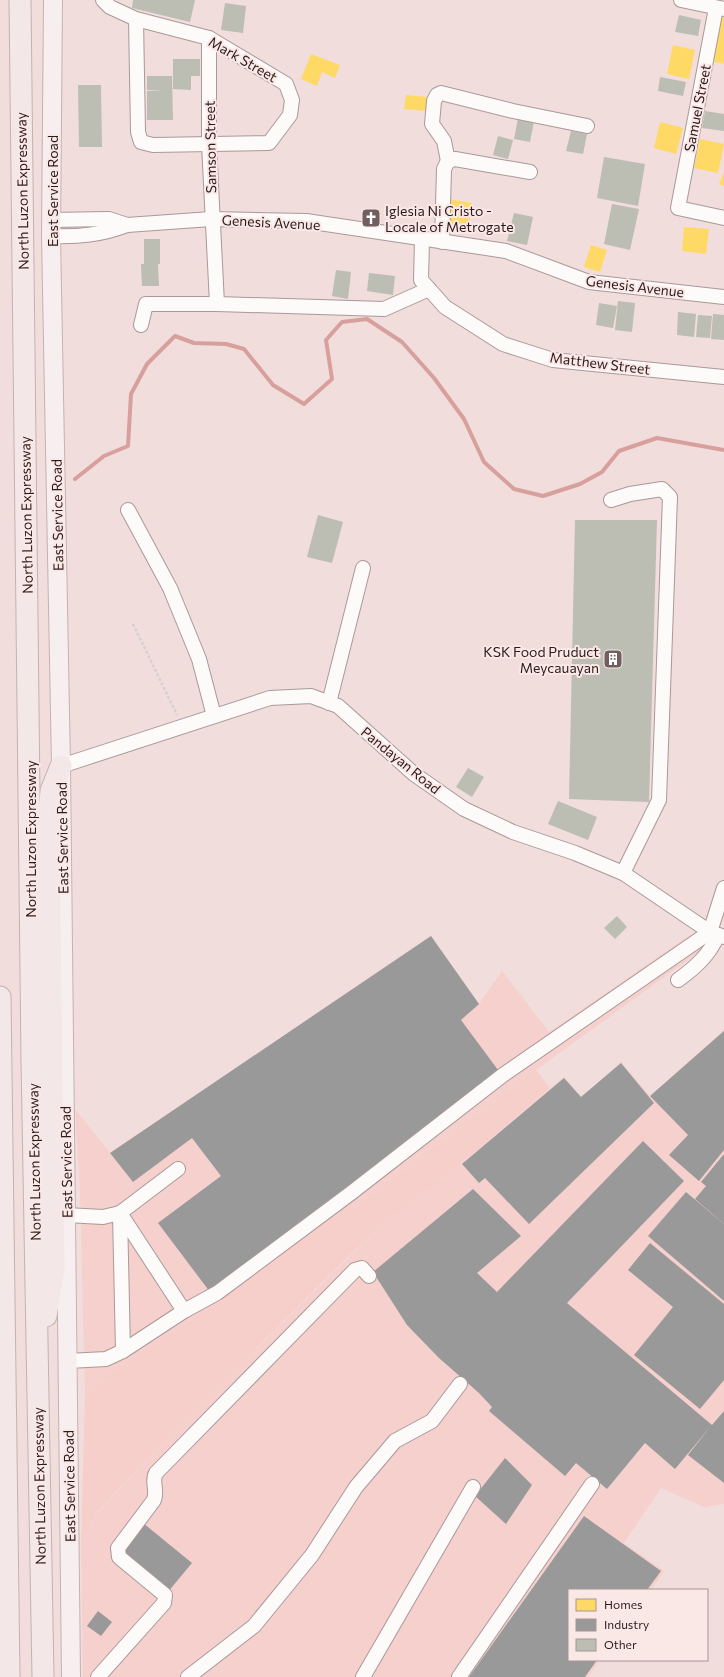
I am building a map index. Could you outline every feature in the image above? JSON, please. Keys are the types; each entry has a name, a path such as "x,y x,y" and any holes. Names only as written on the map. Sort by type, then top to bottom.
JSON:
{"highway":[{"name":"North Luzon Expressway","path":"20,0 32,1053 43,1677"},
{"path":"37,1366 54,1268 50,812 51,791 61,766"},
{"path":"0,997 9,1677"}],"main road":[{"name":"East Service Road","path":"53,0 51,228 61,766 71,1677"}],"street":[{"name":"Mark Street","path":"103,0 110,7 136,19 209,38 286,84 292,100 290,115 269,143 209,144"},
{"path":"681,0 720,9"},
{"name":"Samuel Street","path":"720,9 678,208 724,218"},
{"path":"136,19 138,132 142,142 153,145 209,144"},
{"name":"Samson Street","path":"209,38 211,219 217,304"},
{"path":"442,242 444,169 448,161 444,141 432,124 434,100 437,95 441,93 514,112 587,126"},
{"path":"448,161 455,159 530,172"},
{"name":"Genesis Avenue","path":"51,228 82,236 107,233 127,225 211,219 306,221 422,240 506,251 589,282 724,297"},
{"name":"Matthew Street","path":"422,240 421,280 445,307 502,344 553,360 724,377"},
{"path":"141,325 146,304 217,304 384,309 429,289"},
{"path":"611,500 630,494 662,489 670,497 659,800 623,873"},
{"path":"128,510 170,588 199,659 214,716"},
{"path":"329,703 363,568"},
{"name":"Pandayan Road","path":"61,766 270,698 311,696 338,706 414,774 464,809 513,832 575,853 623,873 717,935"},
{"path":"678,980 696,967 712,949 717,935 724,888"},
{"path":"68,1361 106,1359 123,1351 184,1311 224,1288 351,1193 503,1075 717,935"},
{"path":"66,1215 103,1217 120,1213 178,1169"},
{"path":"120,1213 184,1311"},
{"path":"120,1213 123,1351"},
{"path":"98,1677 164,1603 165,1595 119,1557 118,1553 118,1548 154,1500 156,1492 153,1481 156,1473 355,1270 362,1268 369,1276"},
{"path":"188,1677 254,1626 312,1555 356,1487 395,1441 432,1421 460,1384"},
{"path":"459,1677 592,1484"},
{"path":"363,1677 473,1487"}],"path":[{"path":"133,624 182,727"}],"shaded area":[{"path":"690,935 707,946 536,1070 354,1209 348,1202 219,1301 129,1361 85,1395 80,1190 75,1109 110,1153 431,936 479,1004 502,971 549,1032"},
{"path":"724,1030 724,1504 704,1507 661,1488 624,1543 664,1571 652,1589 568,1589 568,1661 599,1661 588,1677 83,1677 81,1548 95,1515 213,1391 390,1217 462,1163 564,1077 581,1097 621,1062 650,1096"},
{"path":"536,1070 550,1088 462,1163 390,1217 345,1260 213,1391 95,1514 81,1548 85,1395 129,1361 219,1301 348,1201 354,1209"}],"building: Homes":[{"path":"721,13 724,14 724,64 711,61"},
{"path":"673,45 695,50 689,79 667,74"},
{"path":"311,54 340,65 335,78 322,72 317,86 301,79"},
{"path":"406,95 429,97 428,111 404,109"},
{"path":"660,122 683,128 676,154 654,148"},
{"path":"700,139 724,144 718,173 694,168"},
{"path":"724,172 724,186 719,184"},
{"path":"448,199 472,203 468,228 444,224"},
{"path":"684,227 709,229 706,254 682,251"},
{"path":"591,245 607,250 600,272 584,267"}],"building: Industry":[{"path":"431,936 479,1004 461,1020 501,1074 210,1292 158,1223 221,1176 192,1138 133,1182 110,1153"},
{"path":"724,1031 724,1150 699,1181 669,1155 688,1135 650,1096"},
{"path":"621,1063 654,1103 529,1224 485,1178 479,1183 462,1164 564,1078 581,1097"},
{"path":"643,1141 684,1181 567,1303 712,1425 724,1411 724,1483 688,1455 711,1426 675,1469 645,1443 607,1489 576,1463 565,1476 489,1411 492,1407 479,1393 439,1358 407,1325 373,1272 473,1189 521,1236 477,1273 497,1292"},
{"path":"724,1154 724,1224 695,1199 706,1186 701,1182"},
{"path":"686,1192 724,1224 724,1301 648,1236"},
{"path":"650,1243 724,1304 724,1380 700,1409 634,1355 673,1307 628,1270"},
{"path":"505,1458 532,1485 506,1524 475,1496"},
{"path":"584,1516 661,1571 648,1589 568,1589 568,1661 596,1661 585,1677 469,1677"},
{"path":"143,1523 192,1563 167,1593 118,1552"},
{"path":"98,1611 112,1622 101,1636 87,1626"}],"building: Other":[{"path":"133,0 195,0 190,22 132,8"},
{"path":"225,3 246,6 243,33 221,30"},
{"path":"679,15 701,20 698,36 675,32"},
{"path":"173,59 200,59 200,76 191,76 191,90 173,89"},
{"path":"147,76 172,76 173,120 147,120 147,91 164,91 147,90"},
{"path":"660,77 686,82 683,96 658,91"},
{"path":"78,85 101,85 102,147 79,147"},
{"path":"705,111 724,114 724,131 702,128"},
{"path":"518,118 534,121 530,142 514,139"},
{"path":"571,131 587,134 583,154 566,151"},
{"path":"498,136 513,140 508,159 493,155"},
{"path":"604,157 645,164 638,206 597,198"},
{"path":"612,204 639,209 630,250 604,244"},
{"path":"514,213 533,217 527,245 507,241"},
{"path":"144,239 160,239 160,264 144,264"},
{"path":"141,264 158,264 159,286 142,286"},
{"path":"336,270 351,272 348,299 332,296"},
{"path":"369,273 395,276 393,295 367,291"},
{"path":"618,301 635,303 632,332 615,330"},
{"path":"599,303 617,306 613,328 596,325"},
{"path":"678,312 696,314 694,337 677,335"},
{"path":"713,314 724,315 724,340 711,339"},
{"path":"698,315 712,316 710,338 696,337"},
{"path":"318,515 343,522 332,563 307,557"},
{"name":"KSK Food Pruduct Meycauayan","path":"575,520 657,520 649,802 569,799"},
{"path":"468,768 484,777 472,797 456,787"},
{"path":"558,801 597,817 588,840 548,824"},
{"path":"617,916 627,927 615,939 604,928"}],"waterway":[{"path":"75,479 104,456 128,446 131,394 147,364 175,336 194,343 226,344 244,349 273,385 304,404 332,379 326,340 342,322 367,319 402,342 434,378 464,419 484,462 514,489 543,496 580,484 602,472 619,451 657,438 724,450"}],"place":[{"name":"Iglesia Ni Cristo - Locale of Metrogate","path":"371,218"},
{"name":"KSK Food Pruduct Meycauayan","path":"613,659"}]}
